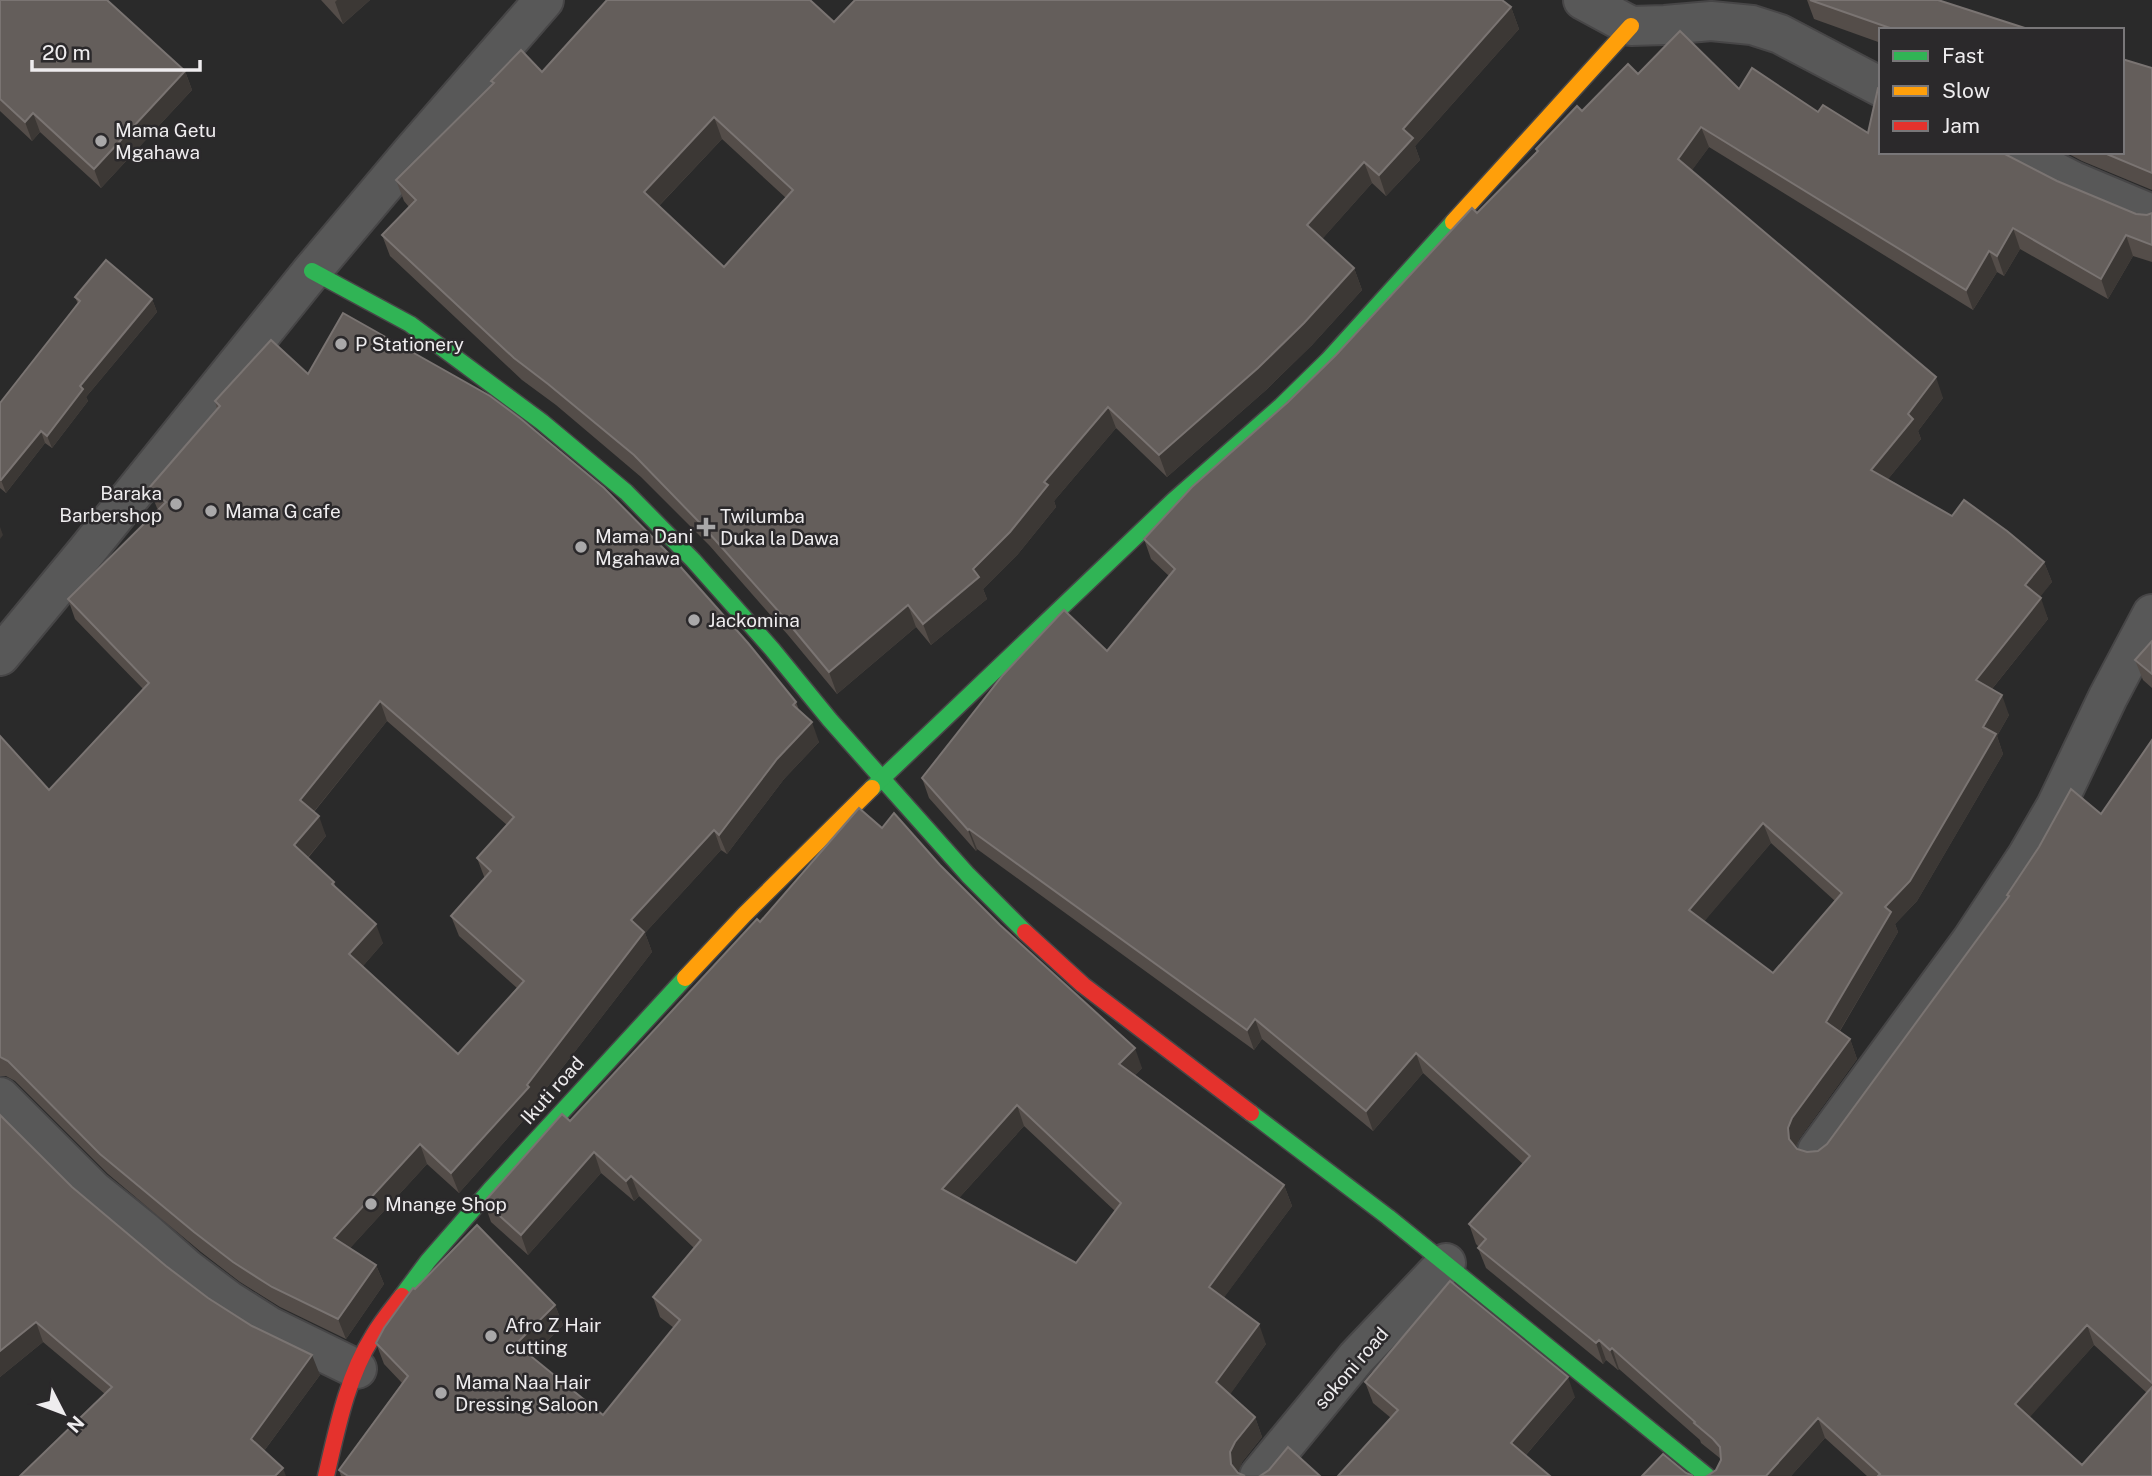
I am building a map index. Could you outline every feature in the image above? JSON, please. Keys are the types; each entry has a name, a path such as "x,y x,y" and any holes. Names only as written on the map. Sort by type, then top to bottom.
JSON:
{"street":[{"path":"0,656 312,271 544,0"},
{"path":"1583,0 1631,26 1711,21 1752,25 1780,34 1879,86"},
{"name":"Ikuti road","path":"326,1476 339,1419 372,1337 428,1261 490,1190 744,915 881,779 1173,501 1282,406 1328,360 1631,26"},
{"path":"2020,154 2073,181 2152,214"},
{"path":"312,271 419,330 542,422 626,492 693,560 881,779 968,874 1083,985 1446,1263 1707,1476"},
{"path":"1817,1151 1971,941 2027,856 2056,806 2108,697 2152,614"},
{"path":"0,1097 93,1190 187,1269 269,1326 357,1369"},
{"name":"sokoni road","path":"1259,1476 1356,1358 1446,1263"}],"building":[{"path":"0,0 107,0 185,71 94,169 33,113 25,122 0,99"},
{"path":"607,0 810,0 834,22 855,0 1502,0 1511,7 1403,129 1413,138 1379,175 1364,162 1307,225 1354,268 1258,368 1159,455 1108,407 1044,482 1048,485 1010,532 973,569 979,577 923,624 908,605 829,672 701,524 634,455 514,358 382,235 416,200 396,180 494,83 491,81 521,50 542,72","holes":["714,117 793,190 724,267 644,192"]},
{"path":"1810,0 1938,0 2025,28 1890,28"},
{"path":"1680,31 1739,89 1752,68 1818,112 1823,105 1868,133 1879,88 1879,154 2005,154 2057,181 2136,214 2152,213 2152,245 2126,235 2101,279 2013,228 1997,256 1989,251 1966,290 1701,127 1678,159 1936,377 1908,414 1913,419 1871,470 1952,516 1964,500 2044,562 2025,585 2041,598 1976,680 2002,695 1983,727 1996,734 1910,881 1885,907 1891,912 1826,1022 1850,1039 1792,1118 1788,1128 1789,1139 1797,1149 1818,1151 1827,1144 2009,896 2007,895 2039,847 2071,789 2101,814 2152,740 2152,1383 2087,1325 2015,1404 2082,1465 2152,1387 2152,1476 1878,1476 1880,1474 1818,1418 1766,1476 1707,1476 1716,1470 1721,1460 1720,1447 1713,1439 1612,1348 1610,1350 1599,1340 1596,1343 1478,1248 1486,1239 1469,1224 1530,1156 1416,1053 1366,1111 1255,1019 1247,1030 968,830 922,778 1003,675 1064,610 1107,651 1175,569 1144,539 1192,487 1288,402 1336,355 1472,208 1477,213 1538,151 1536,149 1577,106 1582,111 1628,64 1638,74","holes":["1763,823 1842,893 1773,973 1689,910"]},
{"path":"2124,60 2152,68 2152,173 2107,154 2124,154"},
{"path":"106,260 152,299 80,386 83,389 47,436 41,431 0,480 0,403 80,301 75,297"},
{"path":"343,313 490,396 604,488 670,555 748,643 796,702 793,705 812,722 777,759 719,835 714,830 631,920 644,932 527,1085 529,1087 451,1173 420,1144 334,1238 376,1265 338,1319 272,1287 194,1232 100,1154 8,1061 0,1057 0,736 49,790 149,683 68,599 166,502 149,488 220,406 215,401 271,340 308,374","holes":["380,701 514,817 477,858 491,871 451,916 524,981 458,1054 349,954 376,924 294,845 319,816 300,800"]},
{"path":"2152,641 2152,674 2135,660"},
{"path":"859,808 882,828 894,813 940,865 1000,925 1135,1048 1119,1064 1284,1185 1209,1287 1259,1324 1216,1382 1255,1417 1230,1452 1231,1464 1238,1473 1245,1476 348,1476 339,1470 408,1376 376,1343 384,1328 413,1288 415,1289 477,1225 555,1305 516,1344 603,1415 680,1320 653,1297 701,1240 631,1176 626,1181 594,1152 521,1235 484,1202 562,1114 570,1121 757,919 760,922","holes":["1017,1105 1121,1203 1076,1263 942,1189"]},
{"path":"0,1115 72,1187 166,1266 208,1298 252,1326 312,1355 251,1439 283,1468 275,1476 20,1476 112,1387 36,1322 0,1351"},
{"path":"1450,1281 1568,1377 1511,1443 1550,1476 1338,1476 1398,1410 1365,1382"},
{"path":"1288,1447 1320,1476 1260,1476 1269,1470"},
{"path":"1663,1454 1686,1473 1693,1476 1642,1476"}],"traffic: fast":[{"path":"872,788 1173,501 1281,406 1328,360 1453,222"},
{"path":"312,271 410,324 542,422 626,492 693,560 968,875 1025,932"},
{"path":"402,1296 428,1261 490,1190 685,978"},
{"path":"1251,1113 1388,1217 1707,1476"}],"traffic: slow":[{"path":"1453,222 1631,26"},
{"path":"685,978 744,915 872,788"}],"traffic: jam":[{"path":"1025,932 1083,985 1251,1113"},
{"path":"326,1476 344,1404 356,1369 376,1331 402,1296"}],"place":[{"name":"Mama Getu Mgahawa","path":"101,141"},
{"name":"P Stationery","path":"341,344"},
{"name":"Baraka Barbershop","path":"176,504"},
{"name":"Mama G cafe","path":"211,511"},
{"name":"Twilumba Duka la Dawa","path":"706,527"},
{"name":"Mama Dani Mgahawa","path":"581,547"},
{"name":"Jackomina","path":"694,620"},
{"name":"Mnange Shop","path":"371,1204"},
{"name":"Afro Z Hair cutting","path":"491,1336"},
{"name":"Mama Naa Hair Dressing Saloon","path":"441,1393"}]}
